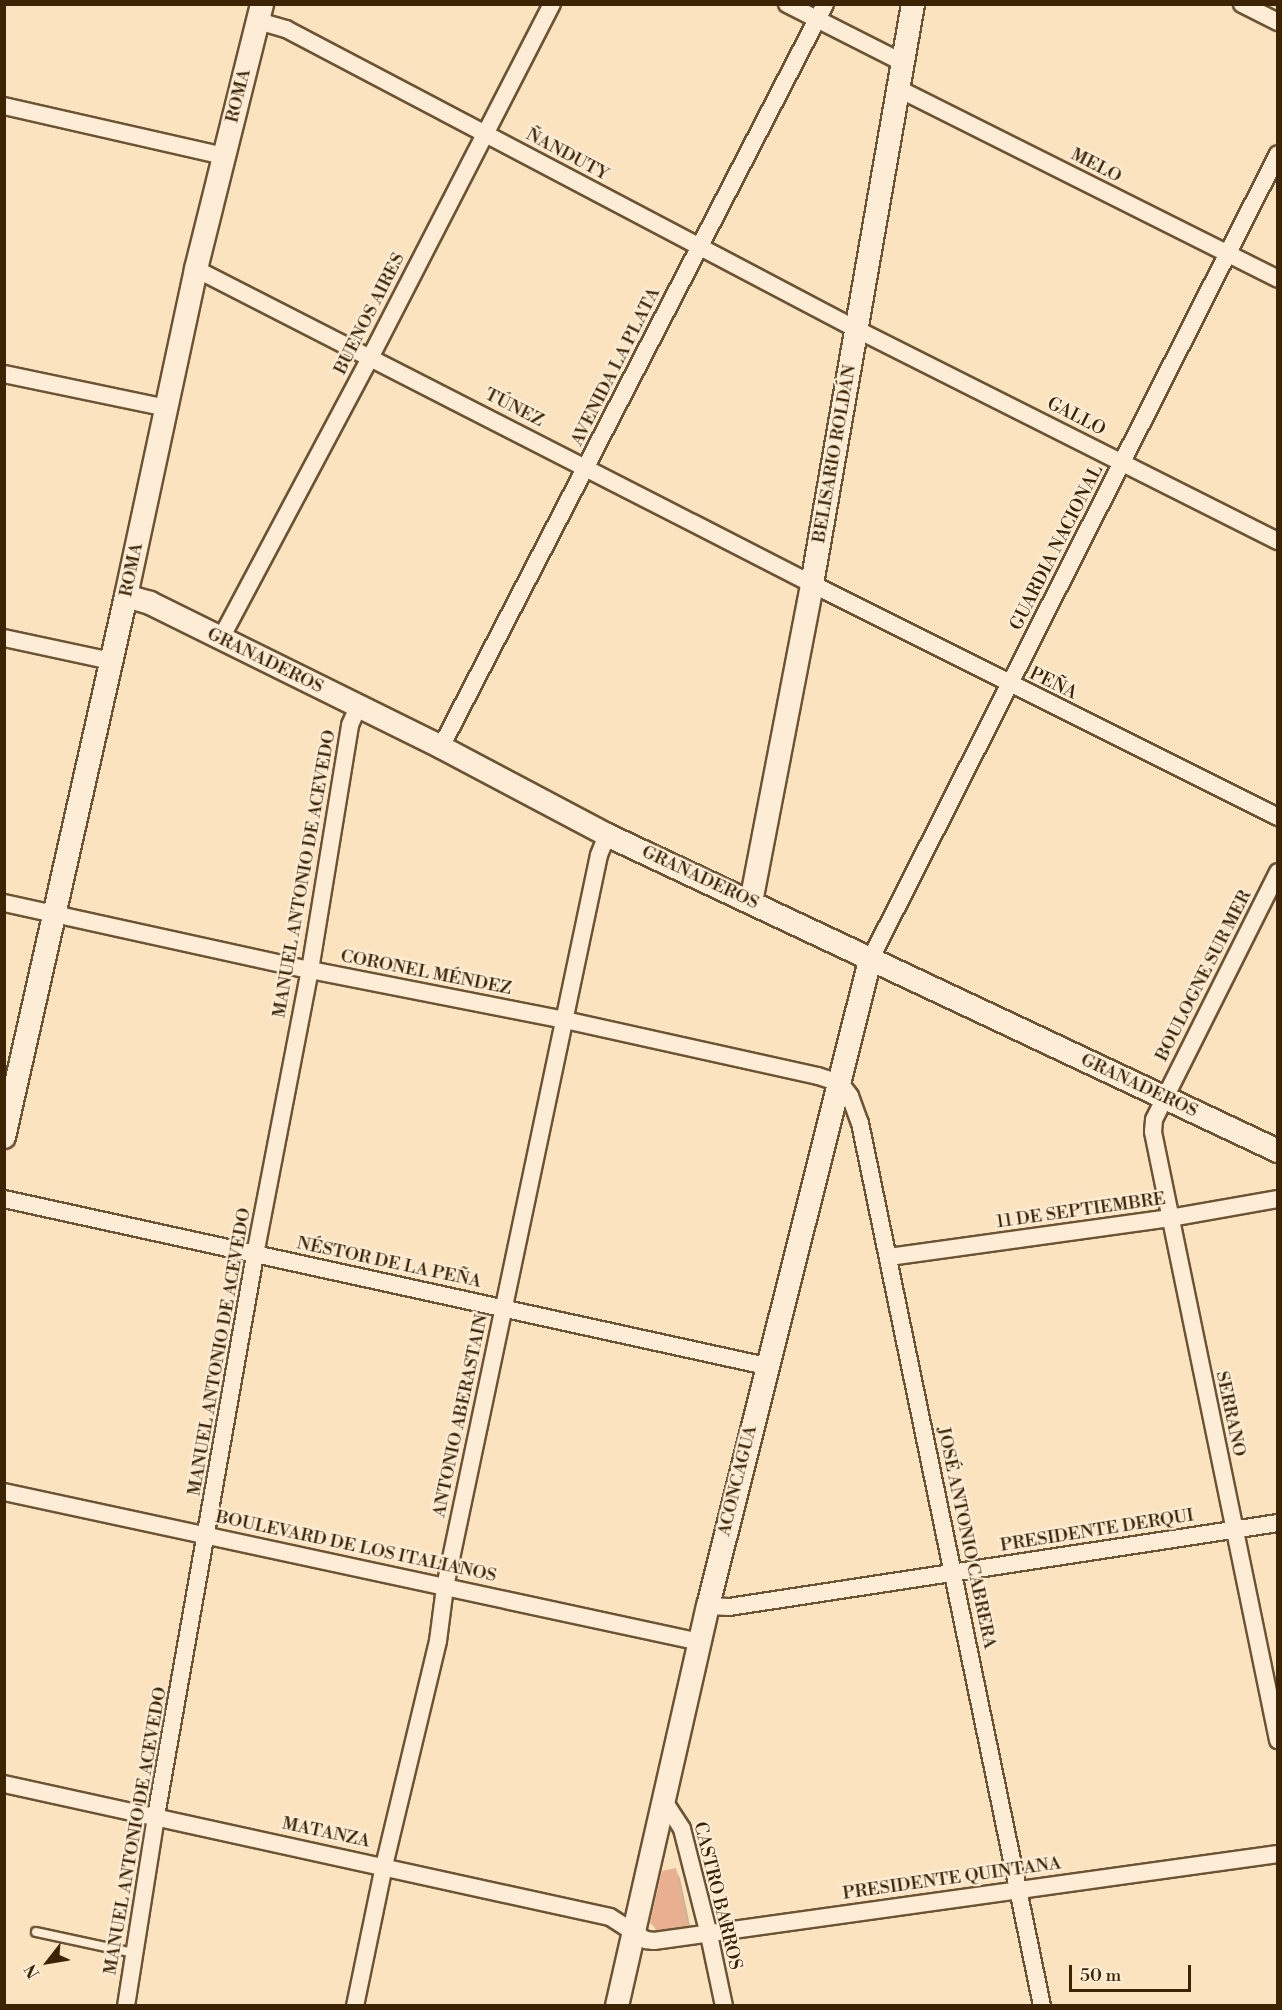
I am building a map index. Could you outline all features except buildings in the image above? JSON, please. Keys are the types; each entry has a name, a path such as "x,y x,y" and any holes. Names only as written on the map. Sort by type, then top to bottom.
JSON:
{"street":[{"name":"BUENOS AIRES","path":"220,640 371,356 552,4"},
{"path":"787,4 821,12 902,62"},
{"name":"BELISARIO ROLDÁN","path":"751,902 812,584 913,4"},
{"path":"1242,4 1278,22"},
{"name":"AVENIDA LA PLATA","path":"441,747 821,12"},
{"name":"ÑANDUTY","path":"260,13 286,29 856,329"},
{"name":"ROMA","path":"4,1137 56,914 196,269 260,13"},
{"name":"MELO","path":"897,88 1278,279"},
{"path":"4,106 224,156"},
{"name":"GUARDIA NACIONAL","path":"870,960 1278,154"},
{"name":"TÚNEZ","path":"196,269 371,356 812,584"},
{"name":"GALLO","path":"856,329 1278,541"},
{"path":"4,374 167,408"},
{"name":"PEÑA","path":"812,584 1278,817"},
{"name":"GRANADEROS","path":"126,596 150,603 220,640 441,747 607,835 1278,1151"},
{"path":"4,638 111,661"},
{"name":"MANUEL ANTONIO DE ACEVEDO","path":"126,2006 156,1816 208,1534 255,1255 310,970 350,725 358,707"},
{"name":"ANTONIO ABERASTAIN","path":"355,2006 384,1866 438,1641 445,1587 599,855 607,835"},
{"name":"BOULOGNE SUR MER","path":"1165,1098 1278,872"},
{"name":"CORONEL MÉNDEZ","path":"4,903 310,970 565,1020 818,1076 840,1083"},
{"name":"ACONCAGUA","path":"617,2006 708,1606 766,1365 870,960"},
{"name":"JOSÉ ANTONIO CABRERA","path":"840,1083 850,1096 860,1123 1042,2006"},
{"name":"SERRANO","path":"1165,1098 1154,1120 1153,1132 1278,1740"},
{"name":"NÉSTOR DE LA PEÑA","path":"4,1199 766,1365"},
{"name":"11 DE SEPTIEMBRE","path":"889,1257 1170,1218 1278,1199"},
{"name":"BOULEVARD DE LOS ITALIANOS","path":"4,1492 208,1534 700,1642"},
{"name":"PRESIDENTE DERQUI","path":"708,1606 729,1607 1278,1523"},
{"name":"MATANZA","path":"4,1784 610,1917 624,1923 634,1933"},
{"name":"CASTRO BARROS","path":"664,1801 682,1829 710,1935 724,2006"},
{"name":"PRESIDENTE QUINTANA","path":"634,1933 654,1941 710,1935 1018,1889 1278,1854"}],"lane":[{"path":"36,1932 134,1953"}]}
